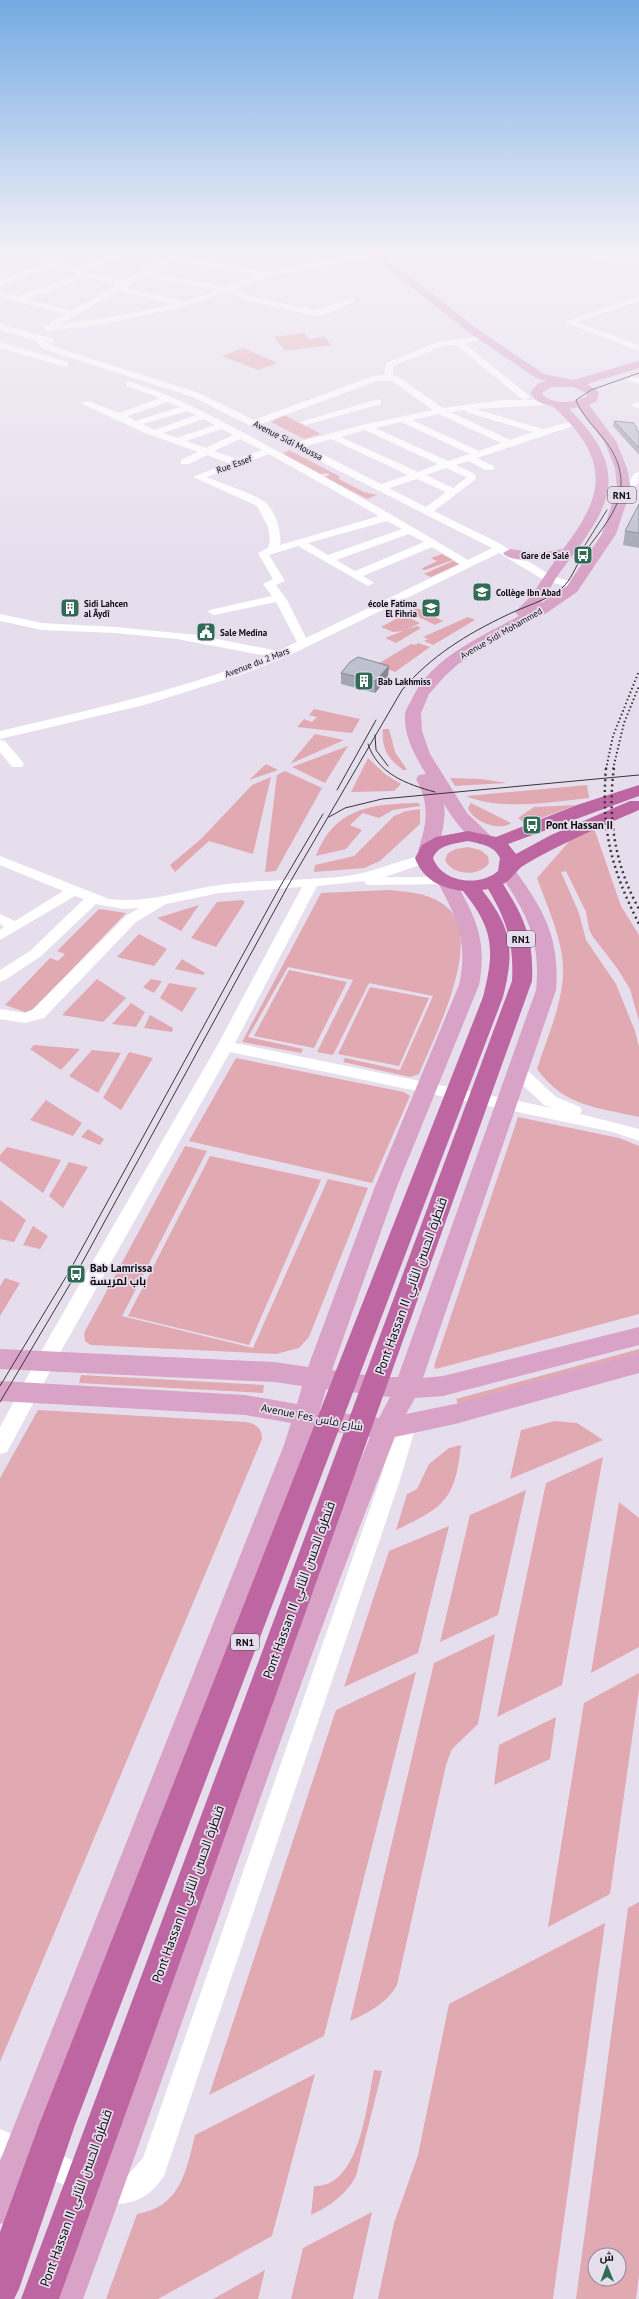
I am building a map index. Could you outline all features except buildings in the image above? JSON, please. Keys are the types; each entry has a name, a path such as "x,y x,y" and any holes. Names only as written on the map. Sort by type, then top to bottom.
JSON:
{"highway":[{"path":"639,790 490,841 468,836 451,837 437,842 425,854 425,867 431,874 445,882 469,886 504,873 556,839 639,803"},
{"name":"RN1","path":"490,841 504,849 510,857 504,873"},
{"name":"Pont Hassan II قنطرة الحسن الثاني","path":"0,2289 14,2244 57,2125 504,999 522,981 524,954 522,941 510,909 504,873"},
{"name":"Pont Hassan II قنطرة الحسن الثاني","path":"40,2299 504,999 500,972 501,939 489,912 469,886"}],"main road":[{"name":"RN1","path":"498,355 527,378 533,394 553,403"},
{"name":"RN1","path":"510,355 540,376 599,392 590,401 582,404"},
{"path":"570,384 639,364"},
{"path":"618,384 637,379"},
{"name":"RN1","path":"533,394 550,384 570,384"},
{"path":"553,403 582,404"},
{"name":"Avenue Sidi Mohammed","path":"425,854 436,823 436,803 430,786 410,755 405,743 400,719 407,700 427,675 444,659 476,637 533,605 543,583 567,553 592,516 602,492 598,456 590,439 577,423 553,403"},
{"name":"Avenue Sidi Mohammed","path":"490,841 458,813 422,754 414,731 413,713 422,693 452,662 484,641 548,606 573,588 609,534 617,514 624,486 620,463 610,441 582,404"},
{"path":"505,551 539,557 567,553"},
{"path":"64,2299 114,2167 326,1578 396,1427 407,1388 507,1106 546,990 548,953 538,920 530,904 504,873"},
{"path":"0,2206 297,1445 317,1378 385,1189 466,993 474,967 474,948 470,926 445,882"},
{"path":"0,1359 274,1372 354,1385 407,1388 443,1386 639,1336"},
{"name":"Avenue Fes شارع فاس","path":"0,1391 246,1405 337,1424 396,1427 537,1393 639,1363"}],"street":[{"path":"34,355 132,385 169,398 270,451 389,517 468,564"},
{"name":"Avenue Sidi Moussa","path":"73,355 181,389 255,423 505,551 507,559 543,583 573,588"},
{"path":"388,377 389,365 413,355"},
{"path":"476,355 533,394"},
{"path":"255,423 376,378 388,377 394,378 442,412 509,443"},
{"path":"351,387 473,455 490,468"},
{"path":"300,445 366,427 442,412 502,403 533,394"},
{"path":"119,416 169,398"},
{"path":"306,422 378,402"},
{"path":"85,403 119,416 154,433 238,463"},
{"path":"502,403 553,403"},
{"path":"134,424 187,408"},
{"path":"464,409 543,432"},
{"path":"154,433 204,416"},
{"path":"323,417 349,431"},
{"path":"382,487 509,443 577,423"},
{"path":"177,440 222,426"},
{"path":"366,427 472,477 427,511"},
{"path":"185,462 240,435"},
{"path":"332,436 454,492"},
{"name":"Rue Essef","path":"270,451 198,476 261,504 267,512 273,527 275,541 273,550"},
{"path":"624,486 634,482 639,474"},
{"path":"303,643 279,598 269,584 279,581 263,553 389,517"},
{"path":"327,559 410,530"},
{"path":"385,539 420,558"},
{"path":"300,543 368,583"},
{"path":"355,576 432,543"},
{"name":"Avenue du 2 Mars","path":"0,735 140,702 239,671 279,655 468,564 505,551"},
{"path":"214,612 279,598"},
{"path":"0,617 25,624 120,630 195,639 279,655"},
{"path":"0,744 16,764"},
{"path":"347,880 387,872 425,854"},
{"path":"0,860 93,899 123,905 161,901 204,891 312,882 347,880 445,882"},
{"path":"0,1446 45,1362 224,1046 312,882"},
{"path":"0,936 73,891"},
{"path":"1,976 35,954 93,899"},
{"path":"0,1014 25,1018 38,1014 131,919 161,901"},
{"path":"0,918 15,927"},
{"path":"224,1046 507,1106 615,1127 639,1135"},
{"path":"518,1072 541,1093 563,1108 639,1125"},
{"path":"0,2143 106,2189 120,2192 134,2189 146,2179 154,2166 390,1480 396,1427"}],"shaded area":[{"path":"260,355 278,363 258,370 222,356"},
{"path":"284,415 321,434 304,439 271,422"},
{"path":"289,450 339,476 339,479 364,492 377,495 367,499 325,477 330,475 326,473 321,474 283,454"},
{"path":"442,554 453,560 425,570 421,569 437,561 431,558"},
{"path":"453,561 459,564 431,577 424,574"},
{"path":"417,608 443,621 435,625 408,612"},
{"path":"403,615 420,623 407,629 417,626 421,628 396,643 385,638 403,631 393,632 381,627"},
{"path":"468,617 475,620 433,645 424,641 428,639 423,637"},
{"path":"418,643 430,647 395,672 376,665 411,644 416,645"},
{"path":"314,709 360,719 352,733 297,727 304,719 312,722 317,717 309,715"},
{"path":"383,729 389,729 395,752 407,770 403,770 393,762 384,747"},
{"path":"315,734 344,740 290,764"},
{"path":"348,746 325,783 292,767"},
{"path":"368,758 385,774 401,784 394,791 351,792"},
{"path":"266,764 278,770 249,780"},
{"path":"285,771 322,788 276,871 265,872 277,775"},
{"path":"271,777 253,854 209,841 175,872 170,865 201,839 252,785"},
{"path":"450,778 481,779 507,783 455,786"},
{"path":"587,785 589,798 543,803 494,803 480,801 466,796"},
{"path":"419,803 420,806 393,810 379,818 363,813 350,825 362,830 346,849 316,856 324,840 334,827 345,818 371,807"},
{"path":"471,803 511,823 493,826 480,821 468,808"},
{"path":"576,805 528,823 523,822 518,818 534,807"},
{"path":"420,809 420,824 380,861 364,868 314,872 315,865 354,856 394,816 406,811"},
{"path":"594,828 621,906 639,935 639,1021 630,989 617,968 593,937 589,929 586,912 566,871 561,872 579,913 586,940 616,984 635,1031 639,1047 639,1117 582,1104 559,1091 548,1082 537,1069 560,999 563,970 558,936 537,878 574,836"},
{"path":"468,847 480,850 488,856 489,863 485,868 473,872 460,872 449,865 445,860 448,853 456,849"},
{"path":"389,890 428,896 449,909 458,924 461,944 458,966 452,990 435,1037 419,1074 410,1077 343,1062 345,1058 400,1070 433,996 369,983 333,1055 317,1052 353,980 288,967 248,1037 303,1049 301,1053 242,1042 321,893"},
{"path":"242,900 245,902 216,947 191,938 217,902"},
{"path":"199,905 181,931 157,918"},
{"path":"99,909 126,913 34,1009 25,1012 5,1005 50,958 58,961 65,954 57,951"},
{"path":"139,934 167,949 154,966 117,957"},
{"path":"182,959 205,973 203,975 175,969"},
{"path":"289,970 347,982 314,1048 254,1036"},
{"path":"97,979 126,998 103,1022 62,1015"},
{"path":"151,979 162,981 154,993 143,987"},
{"path":"169,983 197,988 182,1012 160,998"},
{"path":"370,987 429,998 399,1066 338,1054"},
{"path":"131,1003 145,1012 136,1027 112,1024"},
{"path":"150,1015 173,1028 172,1032 144,1028"},
{"path":"34,1045 80,1049 61,1070 30,1049"},
{"path":"92,1050 121,1053 98,1093 69,1076"},
{"path":"129,1052 153,1058 121,1110 103,1098"},
{"path":"236,1058 404,1092 410,1096 372,1183 189,1141"},
{"path":"46,1100 82,1123 73,1136 30,1120"},
{"path":"518,1117 619,1138 639,1146 639,1314 436,1369 434,1366"},
{"path":"88,1129 104,1139 100,1145 81,1137"},
{"path":"185,1146 207,1151 122,1316 253,1348 328,1179 368,1188 309,1337 299,1348 276,1354 91,1345 85,1341 84,1333"},
{"path":"7,1147 61,1160 43,1193 0,1161 0,1155"},
{"path":"210,1156 321,1180 249,1345 128,1316"},
{"path":"69,1162 88,1167 63,1208 49,1196"},
{"path":"0,1200 26,1220 14,1242 0,1239"},
{"path":"33,1226 48,1236 40,1249 23,1245"},
{"path":"5,1278 20,1283 0,1316 0,1286"},
{"path":"639,1349 639,1354 458,1404 456,1399"},
{"path":"81,1375 264,1385 263,1393 79,1383"},
{"path":"38,1410 246,1422 253,1424 260,1429 262,1439 0,2062 0,1478"},
{"path":"555,1421 577,1423 603,1440 510,1479 521,1430"},
{"path":"461,1445 455,1479 444,1500 426,1515 396,1530 407,1494 417,1489 429,1464 449,1448"},
{"path":"603,1457 562,1685 497,1717 546,1483"},
{"path":"526,1490 498,1615 440,1642 470,1515"},
{"path":"619,1502 639,1518 639,1647 591,1673"},
{"path":"449,1526 418,1653 344,1687 389,1551"},
{"path":"495,1634 478,1724 452,1749 446,1765 397,1985 393,1992 382,2002 370,2011 350,2021 434,1663"},
{"path":"416,1672 324,2036 209,2095 336,1710"},
{"path":"639,1673 639,1689 610,1894 548,1927 584,1703"},
{"path":"556,1717 550,1759 494,1785 499,1745"},
{"path":"639,1902 639,2275 636,2299 576,2299 628,1908"},
{"path":"605,1923 553,2299 378,2299 394,2223 418,2155 449,2004"},
{"path":"374,2070 382,2071 356,2176 352,2183 337,2199 325,2208 311,2215 314,2186 329,2183 342,2173 351,2159 359,2141"},
{"path":"315,2074 272,2236 158,2299 106,2299 137,2214 151,2210 163,2204 172,2196 179,2186 184,2174 195,2135"},
{"path":"372,2212 353,2299 291,2299 303,2248"},
{"path":"265,2270 258,2299 213,2299"}],"tram line":[{"path":"375,736 402,690 437,656 478,630 556,593 568,581 581,558 610,518 619,496 621,485 620,472 612,451 586,418 576,400 591,390 639,373"},
{"path":"585,545 607,510"},
{"path":"337,790 376,720"},
{"path":"369,746 375,736"},
{"path":"375,736 376,750 388,766"},
{"path":"0,1402 76,1274 289,884 369,746"},
{"path":"369,746 379,763 394,776 435,792"},
{"path":"329,817 345,808 382,799 639,775"},
{"path":"0,1386 69,1272 281,885 323,814"}],"railway":[{"path":"606,769 613,736 639,671"},
{"path":"613,769 624,723 639,686"},
{"path":"606,768 605,811 610,848 621,885 639,924"},
{"path":"614,768 612,804 615,840 624,876 639,909"}],"place":[{"name":"Gare de Salé","path":"583,555"},
{"name":"Collège Ibn Abad","path":"482,592"},
{"name":"Sidi Lahcen al Âydî","path":"70,608"},
{"name":"école Fatima El Fihria","path":"431,608"},
{"name":"Sale Medina","path":"206,632"},
{"name":"Bab Lakhmiss","path":"364,681"},
{"name":"Pont Hassan II","path":"532,825"},
{"name":"Bab Lamrissa باب لمريسة","path":"76,1274"}]}
